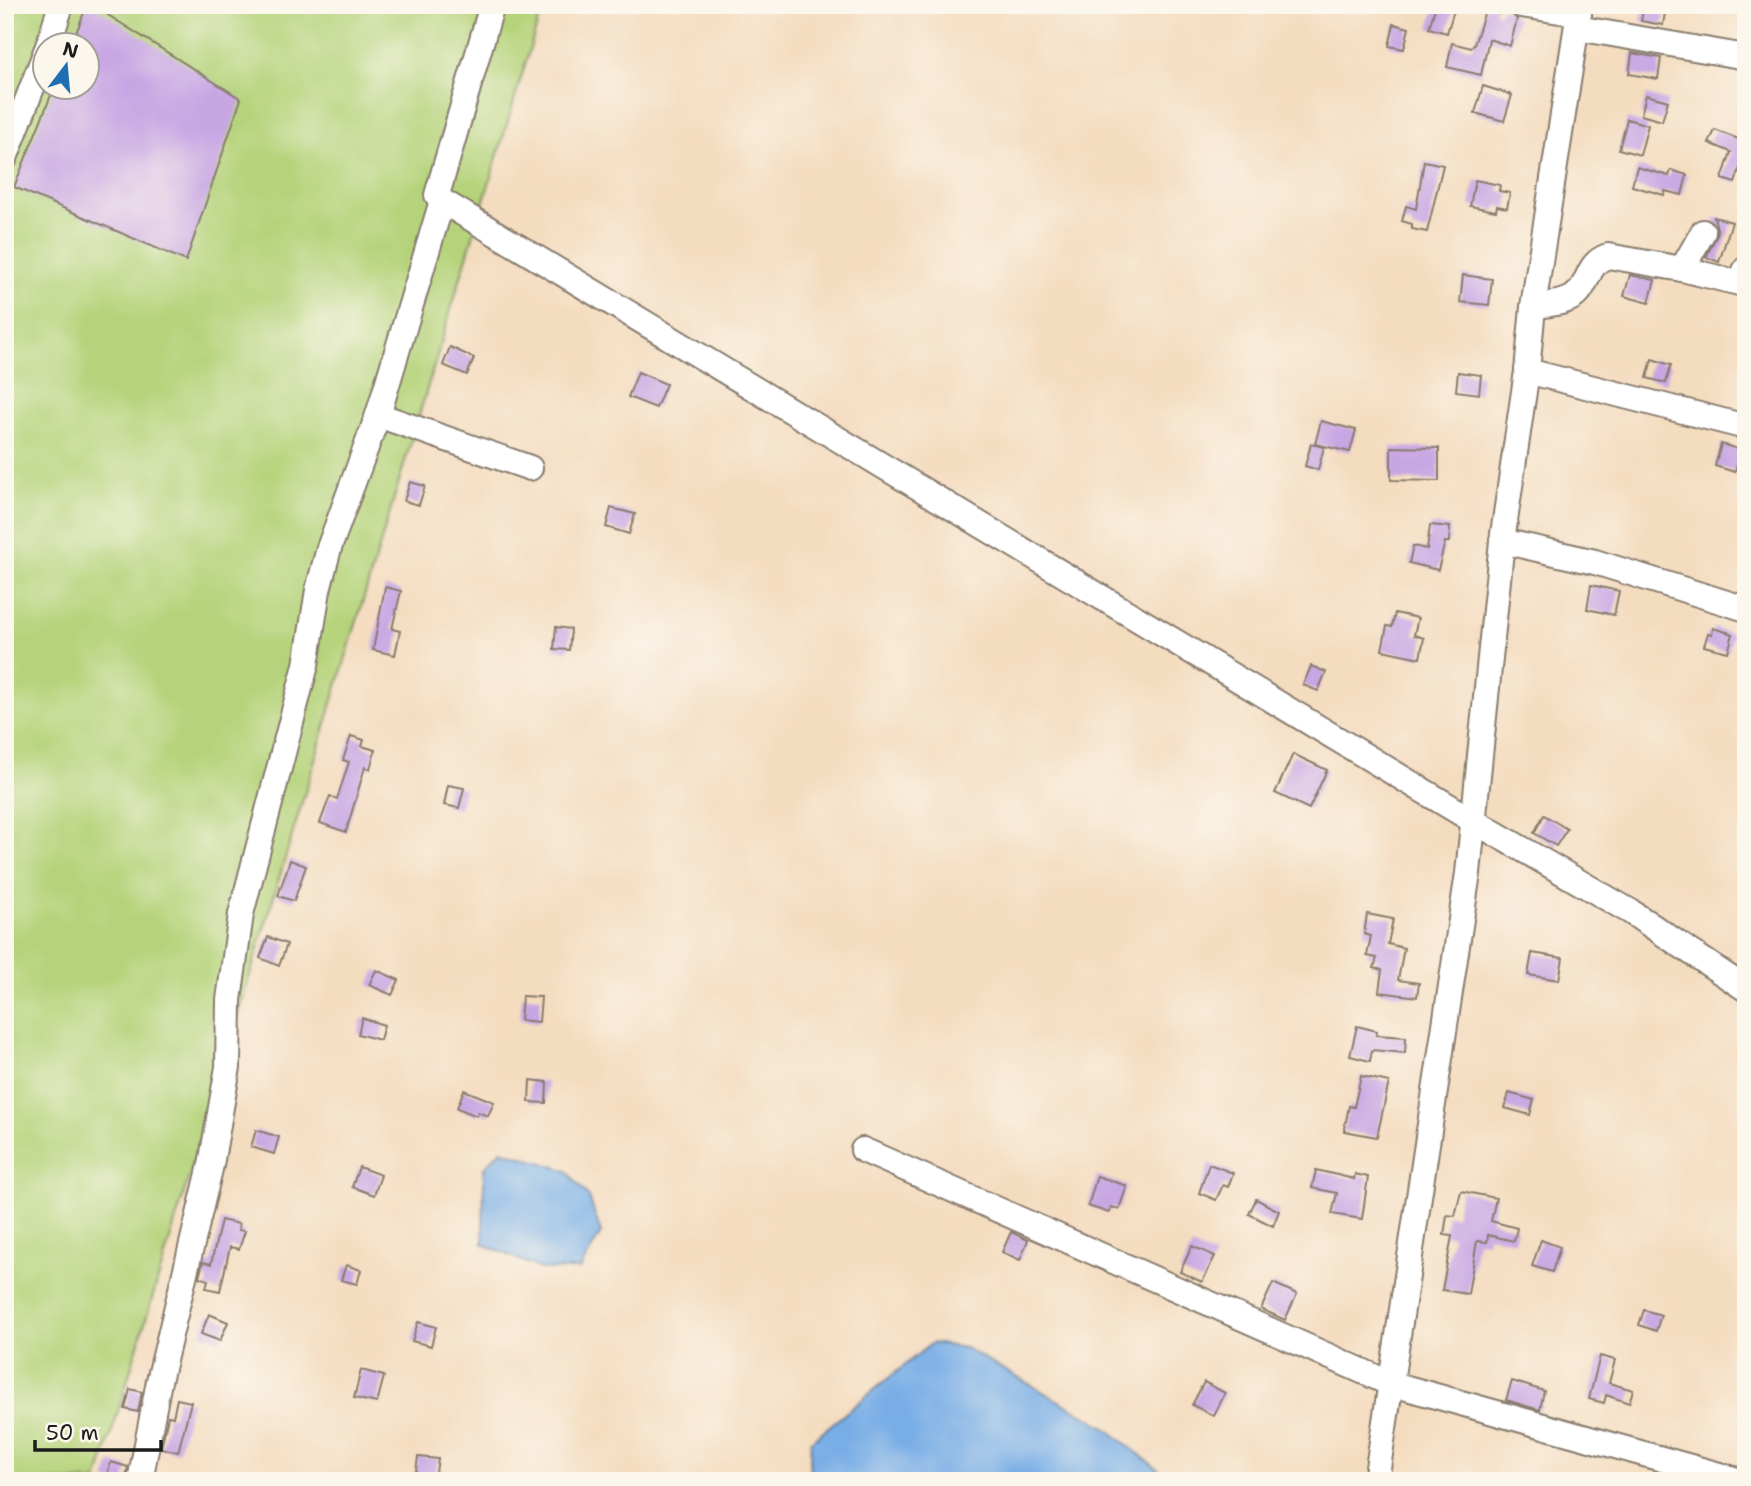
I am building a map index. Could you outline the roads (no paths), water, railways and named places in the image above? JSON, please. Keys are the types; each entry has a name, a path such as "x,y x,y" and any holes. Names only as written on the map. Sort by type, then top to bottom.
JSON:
{"street":[{"path":"52,32 61,5"},
{"path":"492,5 437,195 442,201 1472,820 1631,912 1746,989"},
{"path":"1521,5 1578,16 1746,57"},
{"path":"1376,1481 1468,873 1502,541 1527,371 1533,307 1578,16"},
{"path":"5,158 32,88"},
{"path":"140,1481 159,1381 211,1166 228,1067 229,1000 241,914 306,665 317,590 329,548 378,415 442,201"},
{"path":"1682,269 1703,232"},
{"path":"1533,307 1568,299 1577,294 1593,265 1608,256 1682,269 1739,284 1746,269"},
{"path":"1527,371 1746,427"},
{"path":"378,415 530,468"},
{"path":"1502,541 1619,569 1746,609"},
{"path":"863,1150 1389,1383 1741,1481"}],"water":[{"path":"501,1150 566,1170 589,1197 601,1233 580,1269 543,1270 483,1244 484,1168"},
{"path":"932,1343 965,1348 1102,1425 1173,1481 809,1481 811,1441"}]}
